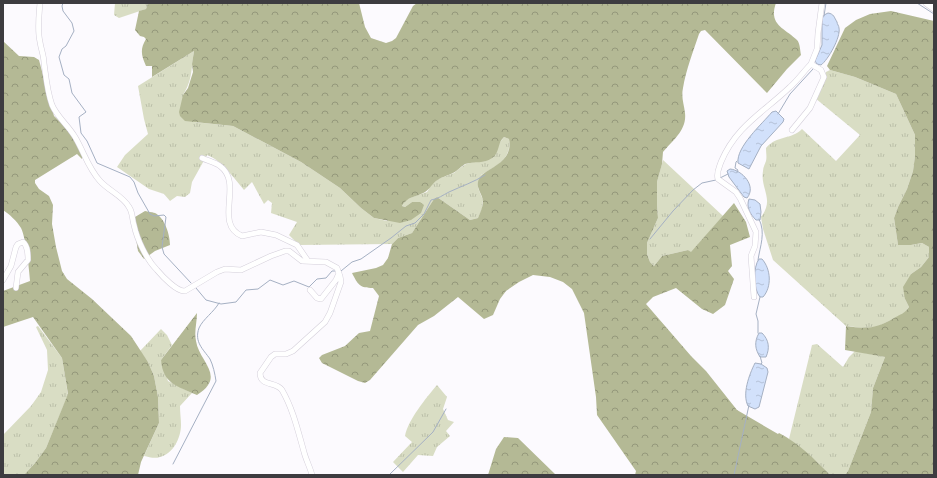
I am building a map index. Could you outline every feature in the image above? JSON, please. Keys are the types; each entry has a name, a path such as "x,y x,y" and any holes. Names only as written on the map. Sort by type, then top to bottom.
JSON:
{"street":[{"path":"40,3 40,42 48,91 52,104 75,137 87,163 96,176 128,205 132,211 134,225 145,253 157,271 167,281 182,291 190,289 196,283 217,272 225,270 241,270 281,252 289,251 299,260 329,263 337,268 341,279 340,288 325,322 293,351 286,354 275,354 271,357 260,373 261,380 276,385 282,391 293,416 312,475"},
{"path":"754,297 751,256 755,246 756,232 740,198 736,192 718,179 718,171 724,155 738,133 752,118 790,87 811,64 817,49 822,3"},
{"path":"927,3 934,8"},
{"path":"792,130 815,100 824,77 821,70 811,64"},
{"path":"202,158 220,166 229,180 229,221 235,232 242,236 266,232 282,237 297,245 308,261"},
{"path":"3,280 11,266 16,253 16,247 18,244 24,242 26,244 28,260 18,272 16,288"},
{"path":"310,290 321,299 336,280 339,272"}],"green space":[{"path":"115,3 148,3 146,9 119,18 114,15"},
{"path":"148,3 359,3 365,27 371,38 386,43 396,38 413,6 417,3 776,3 774,16 776,21 783,29 798,41 801,55 767,93 705,30 701,31 690,61 682,91 685,113 684,125 682,130 663,152 662,164 657,182 658,218 647,243 647,254 650,262 654,266 662,256 688,250 691,252 734,203 746,222 750,237 730,245 732,266 728,271 734,279 725,305 713,314 702,309 676,288 653,297 646,304 706,371 737,410 793,441 830,475 635,475 636,471 597,415 596,397 584,313 572,289 563,282 550,277 533,275 519,282 506,291 500,299 493,315 484,319 458,297 434,316 418,325 370,380 365,383 322,363 319,358 322,355 345,346 359,333 370,331 379,296 373,288 360,285 352,273 383,265 388,258 392,244 398,238 412,233 434,199 437,197 470,220 478,218 483,201 478,187 478,181 482,175 505,158 510,145 509,139 504,137 502,139 495,156 489,160 465,164 454,172 435,182 425,192 407,200 402,206 405,207 412,202 420,202 424,205 421,213 411,220 400,223 374,218 340,188 301,162 233,126 185,121 180,116 179,112 183,95 188,88 193,72 192,64 194,51 152,77 152,66 146,66 142,55 142,49 146,39 140,36 135,30 139,11 146,9"},
{"path":"891,11 934,21 934,475 845,475 848,471 871,412 873,388 885,357 845,350 846,326 865,328 876,326 888,322 904,313 909,307 905,299 903,287 911,274 921,267 929,257 929,247 922,243 898,245 894,218 913,171 915,135 896,94 855,77 830,70 827,66 845,28 856,20 870,14"},
{"path":"3,41 19,56 34,57 39,60 54,116 72,133 83,153 82,159 77,154 35,180 35,183 39,189 49,196 53,205 52,224 62,271 67,279 92,299 131,336 148,362 154,376 158,397 159,423 141,462 138,475 24,475 46,448 68,394 62,358 33,317 3,327 3,291 30,281 23,233 17,223 3,210"},
{"path":"194,51 189,84 183,95 194,122 233,126 301,162 340,188 374,218 387,221 420,202 412,202 405,207 402,206 407,199 427,192 432,184 438,179 454,173 466,164 486,161 504,137 509,139 508,152 502,161 481,175 478,188 483,200 482,209 478,218 470,220 437,197 434,199 412,233 398,238 392,244 299,245 289,235 297,222 271,213 272,203 268,200 264,204 252,182 244,190 232,175 212,157 207,155 192,182 190,193 185,197 177,196 170,201 164,194 149,189 117,167 125,155 148,134 138,86"},
{"path":"830,70 855,77 896,94 915,135 913,171 894,218 898,245 922,243 929,247 929,257 921,267 911,274 905,299 909,307 903,314 877,327 864,328 846,326 773,260 763,229 761,217 767,205 767,199 763,183 763,168 766,159 766,148 770,144 779,139 793,135 802,129 836,161 860,135 815,98 826,72"},
{"path":"663,160 723,216 691,253 688,250 662,256 654,266 650,262 647,254 647,243 658,218 657,182"},
{"path":"145,211 155,213 162,219 168,232 170,245 155,251 144,259 138,251 135,233 130,220"},
{"path":"197,313 195,338 198,349 211,375 210,382 206,388 197,395 172,383 162,368 161,360"},
{"path":"38,326 62,358 68,395 46,448 35,463 24,475 3,475 3,435 31,406 41,392 48,370 47,350 36,327"},
{"path":"161,329 167,335 172,345 161,360 168,381 192,393 180,406 181,430 178,440 169,453 158,458 154,458 144,456 159,423 158,397 154,376 148,362 140,351"},
{"path":"817,344 843,367 855,351 885,357 873,388 871,412 848,471 845,475 830,475 789,439 812,345"},
{"path":"437,385 447,397 443,409 448,420 454,422 446,431 450,436 437,447 433,456 418,455 403,472 393,462 412,442 405,436 410,423 418,409"},
{"path":"504,437 518,438 556,475 488,475 496,449"}],"water":[{"path":"828,13 832,14 837,22 839,32 833,48 821,65 817,64 815,61 822,45 822,19 824,15"},
{"path":"776,111 784,119 783,122 761,146 749,169 738,163 738,157 745,143 772,112"},
{"path":"730,169 739,172 747,179 750,193 747,198 744,197 729,177 727,171"},
{"path":"749,199 755,200 760,204 760,220 756,220 750,213 748,208"},
{"path":"759,259 762,259 765,263 769,273 768,288 763,297 760,297 755,284 755,272"},
{"path":"759,333 762,333 767,341 768,350 766,357 760,357 756,348 756,339"},
{"path":"755,363 761,364 767,368 768,372 759,407 755,409 748,406 746,401 746,390"}],"waterway":[{"path":"63,3 63,11 72,23 74,31 66,46 62,49 59,57 64,75 69,79 72,93 86,112 79,117 81,133 87,141 97,163 130,177 150,214 154,216 164,215 166,217 162,247 164,254 191,283"},
{"path":"824,16 826,3"},
{"path":"917,3 934,14"},
{"path":"778,114 790,94 813,69"},
{"path":"737,161 735,168 738,170 737,172"},
{"path":"720,178 728,174"},
{"path":"341,271 352,262 361,259 406,226 415,223 424,214 431,200 485,175"},
{"path":"650,239 693,190 702,183 716,180"},
{"path":"758,260 762,234 759,219"},
{"path":"196,288 206,300 221,304 236,302 246,290 258,289 270,280 283,285 294,281 309,287 317,279 326,278 332,271 336,271"},
{"path":"758,333 758,321 756,314 760,297"},
{"path":"173,464 216,381 211,361 198,341 198,333 201,325 219,303"},
{"path":"760,356 761,364"},
{"path":"734,475 749,405"},
{"path":"389,475 433,432 446,409"}]}
